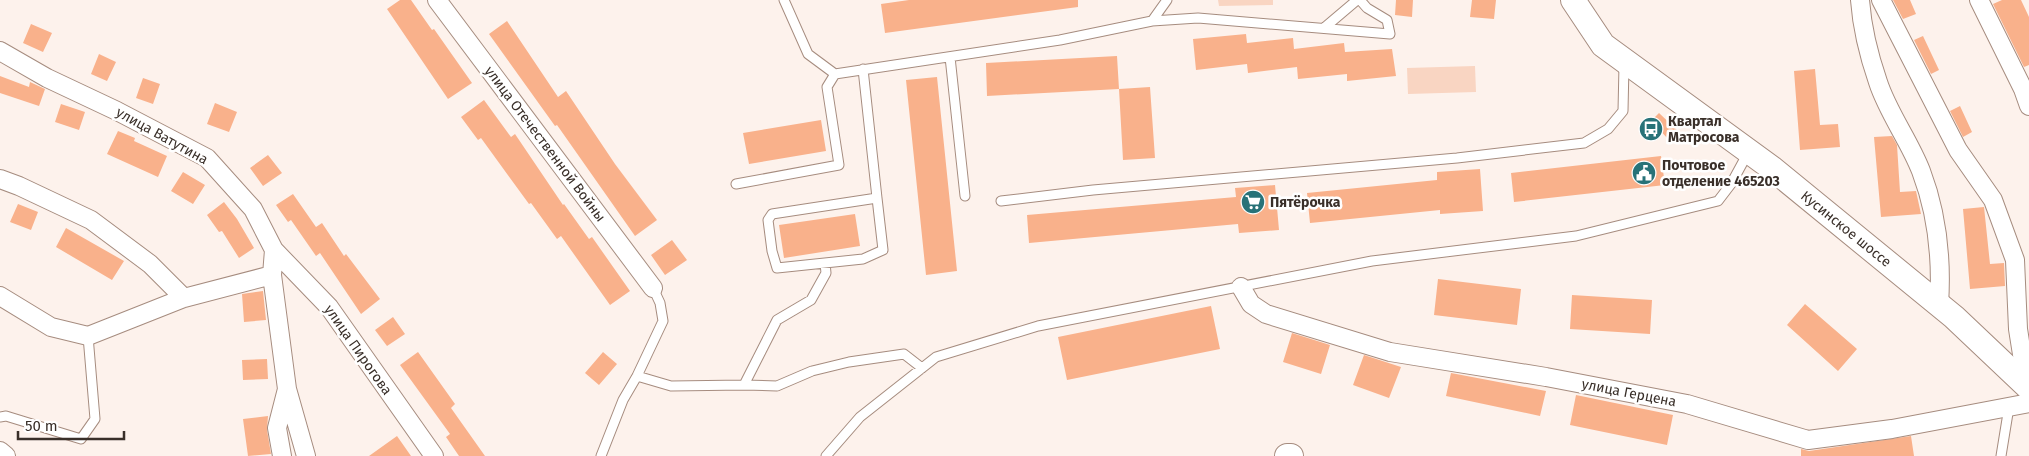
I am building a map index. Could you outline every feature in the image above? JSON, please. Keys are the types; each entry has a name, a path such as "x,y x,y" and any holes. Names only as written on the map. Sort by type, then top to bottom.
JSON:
{"main road":[{"name":"Кусинское шоссе","path":"1573,0 1603,44 1749,151 1939,305 2028,392"}],"street":[{"name":"улица Отечественной Войны","path":"437,0 653,288"},
{"path":"1860,0 1862,21 1878,82 1921,170 1934,212 1941,271 1939,305"},
{"path":"1881,0 1958,150 1993,200 2016,260 2018,329 2028,392"},
{"path":"1979,0 2024,89 2029,106"},
{"name":"улица Ватутина","path":"0,51 47,78 117,111 207,158 253,209 274,250"},
{"path":"0,179 91,220 150,264 184,298"},
{"path":"274,250 272,275 287,389 306,456"},
{"name":"улица Пирогова","path":"274,250 329,307 434,456"},
{"path":"0,296 50,327 88,336 184,298 272,275"},
{"name":"улица Герцена","path":"1241,287 1251,304 1266,314 1390,352 1546,377 1687,404 1808,440 1892,429 2009,407 2028,392"},
{"path":"282,456 277,428 287,389"},
{"path":"0,451 6,456"}],"lane":[{"path":"784,0 808,54 835,74 1060,40 1152,21 1198,18 1390,34 1386,20 1358,0 1324,28"},
{"path":"1152,21 1167,0"},
{"path":"950,58 965,196"},
{"path":"1001,200 1466,157 1584,143 1608,129 1623,112 1625,86 1624,59"},
{"path":"863,69 883,250 864,258 777,268 772,251 768,220 772,214 877,198"},
{"path":"736,184 839,165 828,87 835,74"},
{"path":"826,456 860,417 936,357 1038,326 1372,261 1576,236 1718,201 1731,184 1749,151"},
{"path":"744,385 777,320 811,300 826,273 826,263"},
{"path":"601,456 623,400 637,376 662,321 660,303 653,288"},
{"path":"0,417 6,416 81,440 95,418 88,336"},
{"path":"637,376 671,386 777,386 812,371 849,362 904,354 922,368"},
{"path":"2001,456 2009,407"}],"shaded area":[{"path":"1218,0 1273,0 1273,5 1219,6"},
{"path":"1475,66 1476,92 1408,94 1407,68"}],"building":[{"path":"400,0 411,0 472,83 448,99 387,9"},
{"path":"909,0 1078,0 1078,7 885,33 881,4"},
{"path":"1396,0 1413,0 1412,17 1395,15"},
{"path":"1472,0 1496,0 1494,19 1470,17"},
{"path":"1893,0 1910,0 1916,14 1903,19"},
{"path":"2002,0 2021,0 2029,17 2029,65 2024,67 1993,4"},
{"path":"507,21 558,97 566,91 615,164 657,220 635,236 557,125 555,126 489,34"},
{"path":"31,24 52,33 43,52 23,43"},
{"path":"1246,34 1247,43 1293,38 1294,49 1344,43 1345,52 1392,49 1396,76 1347,81 1347,74 1298,79 1297,67 1248,73 1247,64 1196,70 1193,39"},
{"path":"1923,36 1939,70 1931,74 1914,40"},
{"path":"99,54 116,62 107,81 91,74"},
{"path":"1117,56 1119,89 987,96 986,63"},
{"path":"1815,69 1820,125 1838,124 1840,147 1800,150 1794,71"},
{"path":"0,76 29,87 30,82 45,89 39,106 0,93"},
{"path":"937,77 957,271 926,275 906,80"},
{"path":"143,78 160,84 153,104 136,98"},
{"path":"1150,87 1155,158 1123,160 1119,89"},
{"path":"484,100 511,137 515,134 563,205 589,239 592,237 630,291 610,305 561,236 557,239 481,138 478,140 461,117"},
{"path":"215,103 237,112 229,132 207,124"},
{"path":"61,104 85,112 79,130 55,122"},
{"path":"1960,106 1972,132 1963,137 1950,111"},
{"path":"1659,113 1679,132 1670,141 1651,121"},
{"path":"821,120 826,151 749,164 743,133"},
{"path":"118,131 135,138 134,141 167,156 158,177 107,154"},
{"path":"1892,136 1897,145 1900,192 1916,191 1921,214 1881,217 1874,137"},
{"path":"268,155 282,173 263,186 250,168"},
{"path":"1661,156 1665,185 1514,202 1511,173"},
{"path":"1480,169 1483,211 1440,214 1440,210 1310,223 1307,193 1437,180 1437,172"},
{"path":"183,172 205,185 193,204 171,191"},
{"path":"1275,185 1279,230 1239,233 1238,224 1029,243 1027,215 1236,197 1235,188"},
{"path":"293,194 316,227 322,223 344,256 346,254 380,299 361,314 320,253 316,256 291,220 288,222 276,205"},
{"path":"224,202 237,219 254,248 239,258 222,231 219,232 207,215"},
{"path":"18,204 38,212 31,230 10,222"},
{"path":"1984,207 1990,264 2004,263 2005,286 1970,289 1963,209"},
{"path":"855,214 860,246 784,258 779,225"},
{"path":"66,228 124,261 112,280 56,247"},
{"path":"672,240 687,260 665,275 651,255"},
{"path":"1438,279 1521,289 1517,325 1434,315"},
{"path":"263,291 266,320 244,322 242,294"},
{"path":"1572,295 1652,300 1650,334 1570,329"},
{"path":"1805,304 1857,349 1838,371 1787,325"},
{"path":"1211,306 1220,349 1067,380 1058,337"},
{"path":"393,317 405,334 387,346 375,330"},
{"path":"1292,333 1330,345 1321,374 1283,362"},
{"path":"418,352 455,404 451,408 485,456 459,456 446,437 450,434 400,365"},
{"path":"603,352 617,364 599,385 585,373"},
{"path":"1364,355 1401,367 1389,398 1353,385"},
{"path":"267,359 268,379 243,380 242,360"},
{"path":"1451,373 1546,391 1540,416 1446,396"},
{"path":"1576,395 1673,415 1667,445 1570,425"},
{"path":"268,416 267,430 271,454 248,456 243,419"},
{"path":"397,436 411,456 369,456"},
{"path":"1911,436 1914,456 1801,456 1801,449 1809,451"}],"place":[{"name":"Квартал Матросова","path":"1651,129"},
{"name":"Почтовое отделение 465203","path":"1644,173"},
{"name":"Пятёрочка","path":"1253,202"}]}
